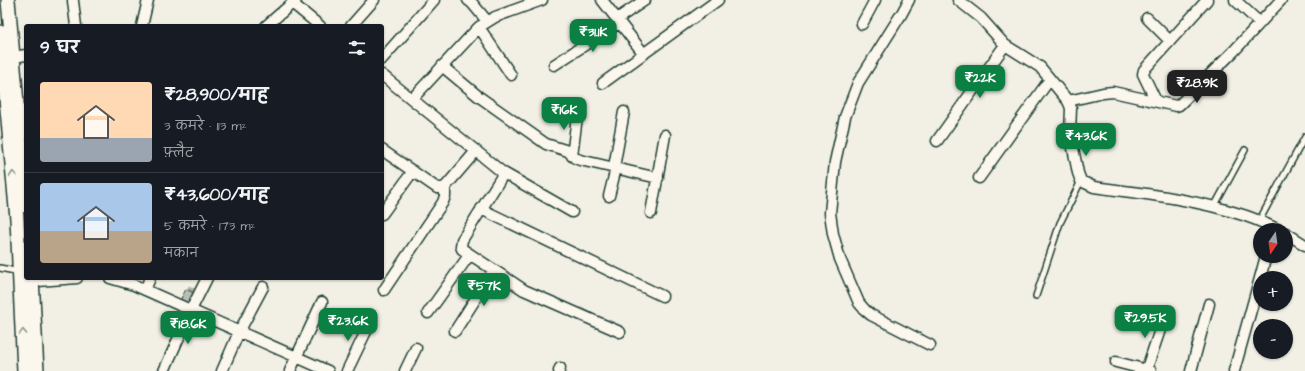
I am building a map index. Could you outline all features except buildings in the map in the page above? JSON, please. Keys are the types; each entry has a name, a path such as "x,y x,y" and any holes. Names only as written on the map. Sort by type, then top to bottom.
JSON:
{"street":[{"path":"8,0 5,25 7,131 17,219 24,264"},
{"path":"142,24 148,0"},
{"path":"353,24 374,0"},
{"path":"384,57 434,0"},
{"path":"468,0 487,21 511,75"},
{"path":"412,99 442,66 487,21 542,0"},
{"path":"602,0 644,54"},
{"path":"554,65 618,21 645,0"},
{"path":"603,83 718,0"},
{"path":"862,24 875,0"},
{"path":"909,0 858,83 852,96 845,117 835,162 830,213 833,234 840,259 859,304 871,315 930,345"},
{"path":"958,0 981,18 1005,45 1040,67 1068,101 1070,108 1070,133 1081,181 1101,188 1164,196 1237,213 1263,223"},
{"path":"1156,101 1143,72 1207,0"},
{"path":"1235,0 1260,23"},
{"path":"1068,101 1113,92 1176,106 1182,104 1281,0"},
{"path":"73,1 76,24"},
{"path":"268,24 294,2 318,24"},
{"path":"1147,18 1170,41"},
{"path":"5,25 12,57 24,185"},
{"path":"937,141 1005,45"},
{"path":"12,57 24,55"},
{"path":"442,66 478,96 546,144 568,151 572,156 580,160 658,178"},
{"path":"384,77 504,173 572,212"},
{"path":"979,178 1050,79"},
{"path":"572,156 578,109"},
{"path":"609,196 624,112"},
{"path":"651,213 665,136"},
{"path":"384,151 440,189 445,187 476,151"},
{"path":"384,211 413,171"},
{"path":"504,173 461,243 462,249 524,290 620,332"},
{"path":"384,290 443,202 445,187"},
{"path":"481,209 662,296"},
{"path":"1293,237 1305,244"},
{"path":"428,313 470,254"},
{"path":"455,331 494,270"},
{"path":"24,371 26,280"},
{"path":"26,280 37,371"},
{"path":"117,280 134,285 328,371"},
{"path":"145,290 149,280"},
{"path":"164,371 206,280"},
{"path":"222,371 239,332 263,287"},
{"path":"290,371 322,302"},
{"path":"1234,371 1253,303"},
{"path":"1191,371 1209,304"},
{"path":"1116,362 1148,371 1165,315"},
{"path":"347,371 370,323"},
{"path":"405,371 416,348"}],"lane":[{"path":"1259,221 1305,138"},
{"path":"1214,208 1245,150"},
{"path":"1036,296 1060,223 1081,181"},
{"path":"0,268 24,276"}]}
